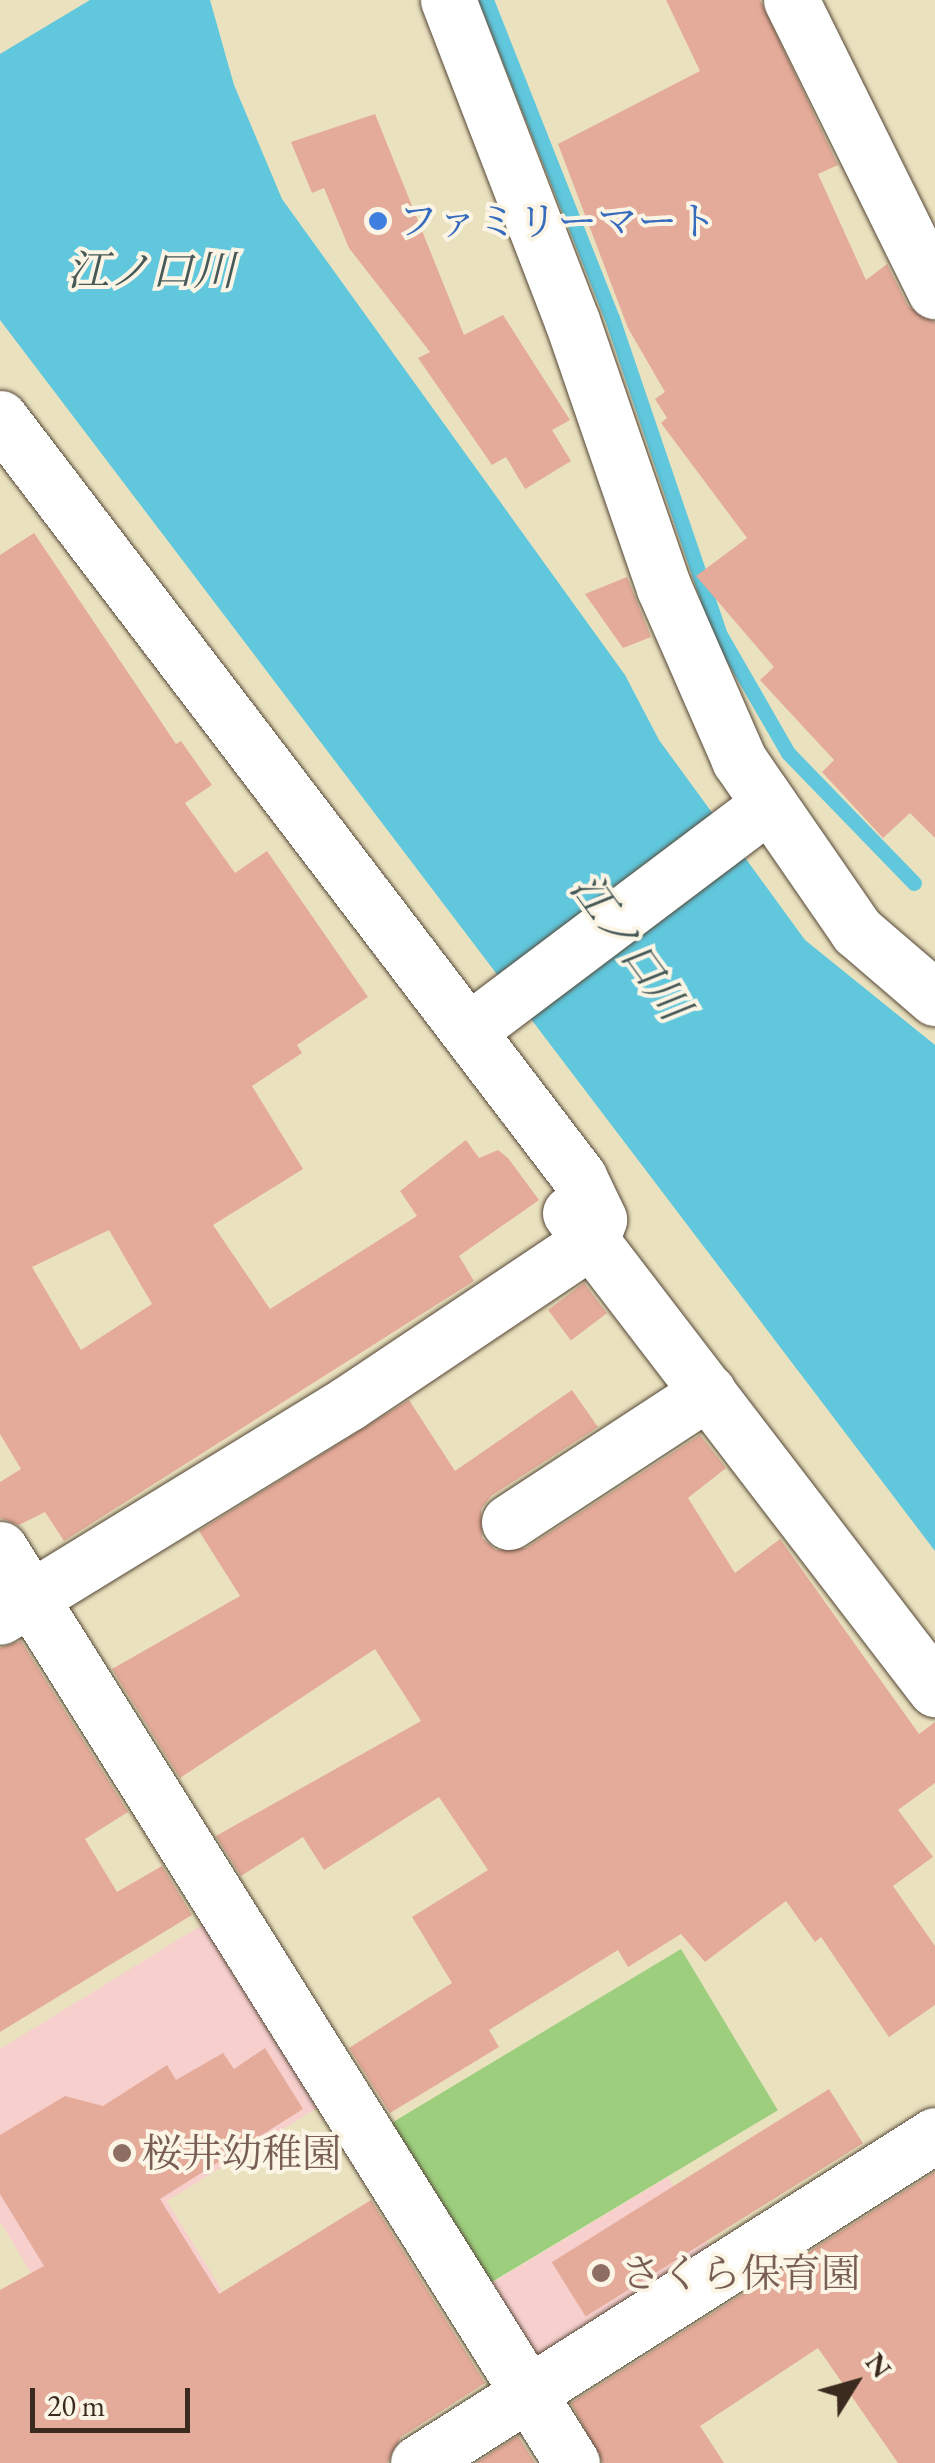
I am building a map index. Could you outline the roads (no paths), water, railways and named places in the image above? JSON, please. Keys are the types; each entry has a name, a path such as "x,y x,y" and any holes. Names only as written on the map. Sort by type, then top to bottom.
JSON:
{"street":[{"path":"448,0 572,321 664,588 739,760 753,818 856,930 935,998"},
{"path":"791,0 935,292"},
{"path":"11,457 482,1019 578,1177 599,1219 592,1240 347,1404 15,1608"},
{"path":"11,457 592,1240 935,1689"},
{"path":"482,1019 753,818"},
{"path":"509,1522 708,1392"},
{"path":"0,1549 15,1608 572,2463"},
{"path":"418,2463 935,2134"}],"water":[{"name":"江ノ口川","path":"0,0 210,0 234,85 282,199 625,675 659,740 805,940 935,1045 935,1551 0,320"}],"waterway":[{"path":"486,0 612,318 719,633 788,753 914,883"}],"place":[{"name":"ファミリーマート","path":"378,221"},
{"name":"桜井幼稚園","path":"122,2153"},
{"name":"さくら保育園","path":"601,2273"}]}
